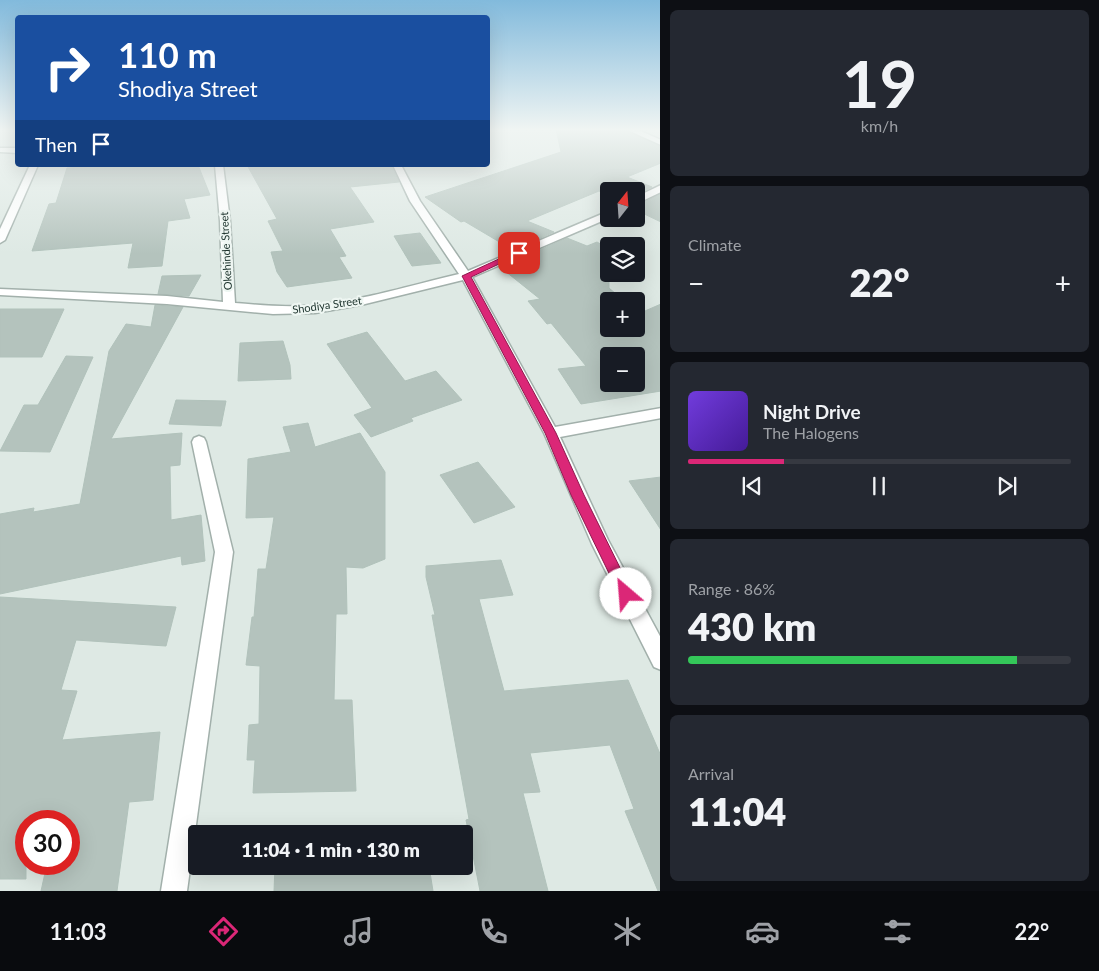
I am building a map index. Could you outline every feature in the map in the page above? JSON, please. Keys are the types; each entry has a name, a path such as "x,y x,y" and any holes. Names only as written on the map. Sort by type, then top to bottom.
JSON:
{"street":[{"path":"0,240 31,171"},
{"name":"Okehinde Street","path":"220,171 226,221 229,306"},
{"path":"400,171 415,202 466,276 551,433 601,544 660,660"},
{"path":"645,196 660,188"},
{"name":"Shodiya Street","path":"0,292 167,300 281,310 315,309 361,301 466,276 600,218"},
{"path":"551,433 660,414"},
{"path":"174,891 224,552 199,442"}],"building":[{"path":"66,171 200,171 210,195 184,199 190,218 168,221 162,266 128,268 133,243 32,251 49,204 56,203"},
{"path":"250,171 394,171 399,182 350,187 374,222 330,229 346,256 339,257 352,278 287,287 277,272 271,252 283,251 268,221 277,219"},
{"path":"505,171 643,171 627,177 640,182 600,182 600,192 527,221 554,232 513,250 464,221 461,222 425,197"},
{"path":"645,184 652,187 645,190"},
{"path":"660,194 660,222 645,214 645,202"},
{"path":"420,233 441,263 412,266 394,236"},
{"path":"567,238 587,246 597,242 600,244 600,282 609,282 609,288 614,292 600,292 600,337 645,337 645,311 660,304 660,391 581,404 558,369 586,366 551,323 547,324 528,301 540,299 505,271 534,263 524,257"},
{"path":"201,275 189,296 158,294 162,276"},
{"path":"155,305 183,307 111,439 182,433 180,465 170,466 171,520 201,515 205,561 182,565 181,556 0,594 0,514 34,508 33,512 80,504 109,351 126,324 151,327"},
{"path":"0,309 64,309 42,357 0,357"},
{"path":"367,332 405,381 436,371 462,400 411,418 413,421 371,437 354,415 372,408 327,344"},
{"path":"283,341 290,365 291,379 238,381 240,343"},
{"path":"66,356 93,357 50,452 0,451 24,405 38,405"},
{"path":"176,400 226,401 221,426 169,424"},
{"path":"308,423 315,447 360,433 385,472 385,559 363,568 346,567 347,614 336,614 334,700 352,700 356,791 253,793 255,760 247,760 249,725 259,724 260,666 246,665 252,617 254,617 258,569 266,569 274,517 246,518 248,459 291,452 283,427"},
{"path":"478,462 515,507 474,523 440,475"},
{"path":"660,477 660,528 629,481"},
{"path":"501,560 513,595 479,599 504,691 628,680 660,754 660,891 658,891 625,811 634,809 610,745 530,753 540,792 523,793 548,891 480,891 473,856 473,825 467,825 466,820 469,819 432,615 435,615 426,577 426,566"},
{"path":"0,597 176,607 166,646 76,640 61,690 77,691 62,740 160,732 153,800 129,802 117,891 41,891 45,875 80,875 80,810 15,810 15,875 26,875 26,879 0,879"},
{"path":"275,875 430,875 433,891 274,891"}],"route":[{"path":"519,253 466,276 551,433 578,495 626,594"}]}
